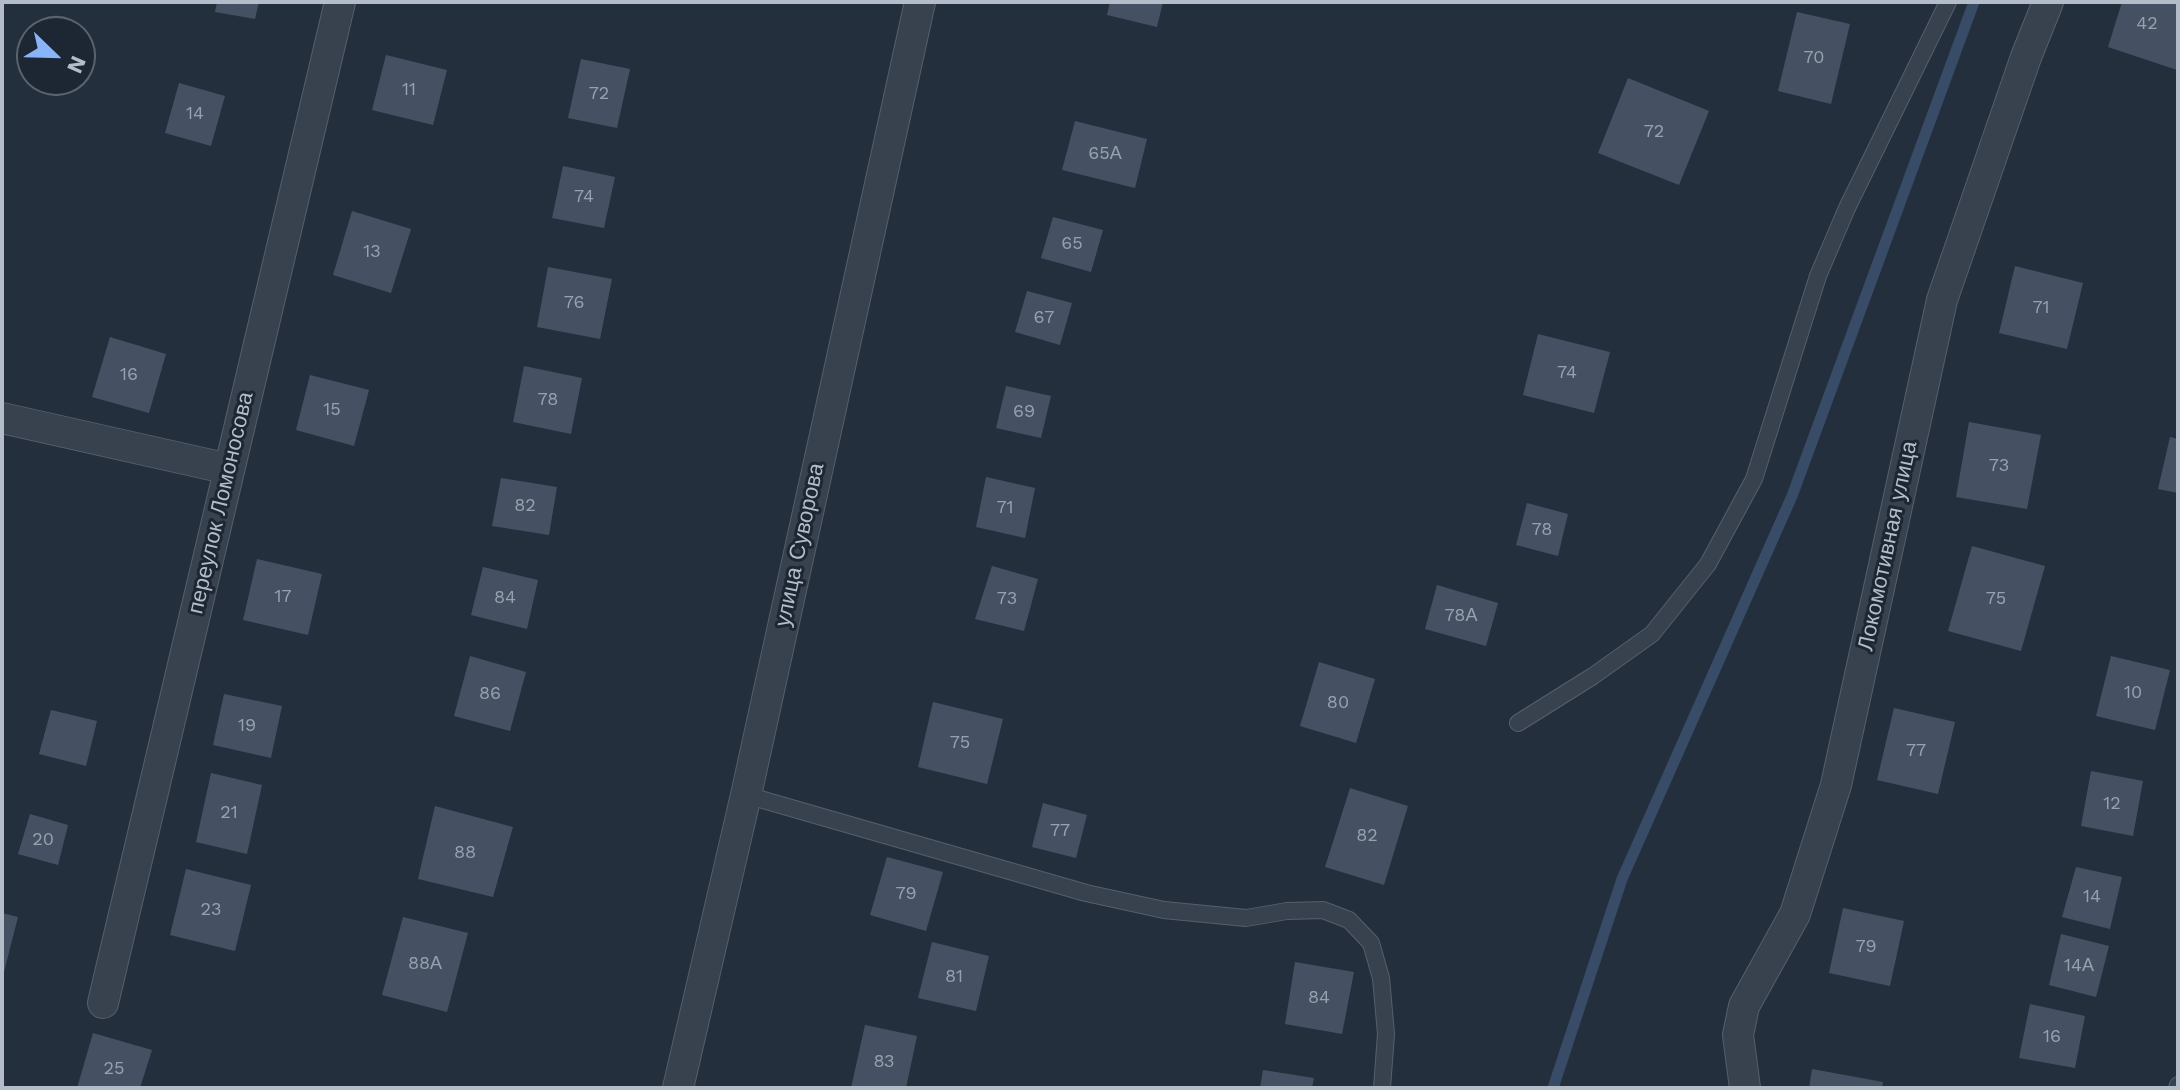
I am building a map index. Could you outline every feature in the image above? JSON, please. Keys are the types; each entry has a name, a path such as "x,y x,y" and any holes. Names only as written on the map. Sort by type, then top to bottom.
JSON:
{"street":[{"name":"переулок Ломоносова","path":"103,1003 340,2"},
{"name":"улица Суворова","path":"678,1088 746,795 920,2"},
{"name":"Локомотивная улица","path":"1745,1088 1738,1035 1744,1006 1795,914 1836,785 1942,300 2048,2"},
{"path":"2,418 229,469"}],"lane":[{"path":"1518,723 1652,634 1708,564 1754,479 1818,276 1948,2"},
{"path":"746,795 1086,893 1164,910 1246,918 1287,911 1323,910 1349,920 1371,943 1381,978 1386,1034 1382,1088"}],"building":[{"path":"217,2 259,2 255,19 215,12"},
{"path":"1110,2 1163,2 1157,27 1107,15"},
{"path":"2122,2 2178,2 2177,70 2108,47"},
{"path":"1797,12 1850,24 1831,104 1778,91"},
{"path":"386,55 447,70 433,125 372,110"},
{"path":"581,59 630,69 617,128 568,118"},
{"path":"1628,78 1709,111 1679,185 1598,153"},
{"path":"179,83 225,96 211,146 165,133"},
{"path":"1075,121 1147,139 1135,188 1062,170"},
{"path":"563,166 615,177 604,228 552,218"},
{"path":"352,211 411,229 391,293 333,275"},
{"path":"1053,217 1103,230 1091,272 1041,258"},
{"path":"2015,266 2083,283 2067,349 1999,333"},
{"path":"548,267 612,279 600,339 537,327"},
{"path":"1027,291 1072,303 1060,345 1015,332"},
{"path":"1538,334 1610,352 1594,413 1523,395"},
{"path":"110,337 166,354 149,413 92,397"},
{"path":"524,366 582,378 571,434 513,422"},
{"path":"310,375 369,390 354,446 296,430"},
{"path":"1006,386 1051,396 1041,438 996,428"},
{"path":"1969,422 2041,435 2027,509 1956,497"},
{"path":"2170,437 2178,439 2178,493 2158,489"},
{"path":"986,477 1035,488 1025,538 976,527"},
{"path":"501,478 557,487 549,535 492,526"},
{"path":"1527,503 1568,514 1558,556 1516,545"},
{"path":"1972,546 2045,566 2021,651 1948,631"},
{"path":"257,559 322,574 308,635 243,620"},
{"path":"992,566 1038,579 1024,631 975,619"},
{"path":"483,567 538,580 527,629 471,615"},
{"path":"1437,585 1498,603 1486,646 1425,629"},
{"path":"470,656 526,672 510,731 454,716"},
{"path":"2111,656 2170,670 2155,730 2096,716"},
{"path":"1319,662 1375,679 1356,743 1300,726"},
{"path":"224,694 282,706 271,758 213,745"},
{"path":"933,702 1003,719 987,784 918,767"},
{"path":"1894,708 1955,722 1938,794 1877,780"},
{"path":"51,710 97,721 86,766 39,754"},
{"path":"2091,771 2143,781 2133,836 2081,826"},
{"path":"211,773 262,785 247,854 196,842"},
{"path":"1350,788 1408,806 1384,885 1325,867"},
{"path":"1043,803 1087,815 1076,858 1032,847"},
{"path":"435,806 513,827 493,897 418,879"},
{"path":"30,814 68,825 58,865 18,854"},
{"path":"887,857 943,872 926,931 870,915"},
{"path":"2076,867 2122,877 2110,929 2062,917"},
{"path":"186,869 251,885 235,951 170,935"},
{"path":"1843,908 1904,921 1890,986 1829,973"},
{"path":"2,913 18,917 3,976 2,976"},
{"path":"403,917 468,933 447,1012 382,995"},
{"path":"2061,934 2109,946 2096,997 2049,985"},
{"path":"932,942 989,956 976,1011 918,998"},
{"path":"1295,962 1354,972 1342,1034 1285,1024"},
{"path":"2030,1004 2085,1016 2075,1068 2019,1058"},
{"path":"865,1025 917,1036 906,1088 851,1088"},
{"path":"93,1033 152,1050 140,1088 77,1088"},
{"path":"1812,1069 1883,1082 1882,1088 1809,1088"},
{"path":"1263,1070 1314,1078 1312,1088 1260,1088"}],"waterway":[{"path":"1553,1088 1622,879 1792,496 1974,2"}]}
